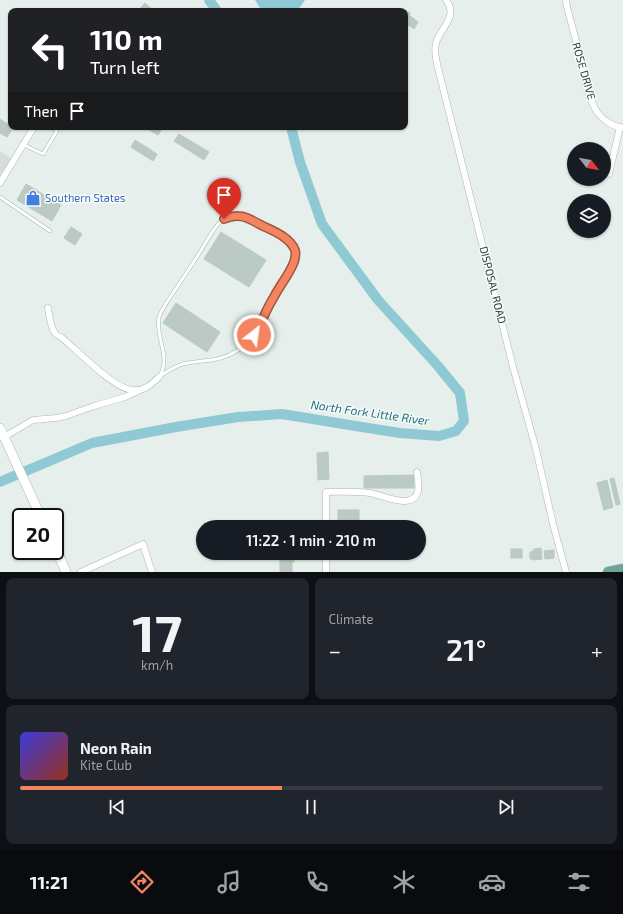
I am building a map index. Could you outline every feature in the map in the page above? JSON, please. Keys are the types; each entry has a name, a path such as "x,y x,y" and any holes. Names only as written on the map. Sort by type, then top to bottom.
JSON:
{"main road":[{"path":"0,428 37,508"},
{"path":"60,560 66,572"},
{"path":"608,572 623,568"}],"street":[{"name":"DISPOSAL ROAD","path":"446,0 450,7 450,17 446,27 439,36 435,54 566,572"},
{"name":"ROSE DRIVE","path":"566,0 566,7 592,102 601,117 621,128"},
{"path":"611,168 621,128"},
{"path":"0,183 32,130"},
{"path":"48,308 55,334 102,373 122,387 132,390 141,390"},
{"path":"4,437 33,420 66,416 125,397 141,390 159,377"},
{"path":"326,520 326,492 364,492 393,500 407,501 418,492 417,472"},
{"path":"81,572 143,544 152,572"},
{"path":"326,560 326,572"}],"lane":[{"path":"24,145 43,154 57,131 56,130"},
{"path":"0,197 50,231"},
{"path":"241,216 253,220 282,236 289,242 296,254 294,262 272,299 260,327 248,342 237,351 229,355 208,361 184,364 159,377 163,369 164,361 164,353 159,335 159,321 161,312 218,225 228,217 241,216"}],"shaded area":[{"path":"0,151 11,158 0,176"}],"water":[{"path":"255,0 305,0 299,8 260,8"}],"building":[{"path":"145,3 151,8 141,8"},
{"path":"408,12 410,13 409,15 418,22 414,29 408,25"},
{"path":"0,119 8,125 8,130 12,130 7,137 0,133"},
{"path":"149,130 161,130 158,135"},
{"path":"179,134 209,152 204,160 174,141"},
{"path":"135,140 157,154 153,161 131,147"},
{"path":"26,184 61,205 52,221 17,200"},
{"path":"71,227 82,234 75,245 64,238"},
{"path":"221,232 266,260 249,287 204,259"},
{"path":"176,303 220,332 207,352 163,323"},
{"path":"328,452 329,479 318,480 317,453"},
{"path":"414,475 414,488 364,488 364,476"},
{"path":"614,478 620,504 616,505 610,479"},
{"path":"607,480 613,507 604,510 597,483"},
{"path":"338,510 359,510 359,520 338,520"},
{"path":"541,548 542,559 530,559 530,552 534,551 534,549"},
{"path":"511,549 522,549 522,558 511,558"},
{"path":"554,550 554,558 545,559 544,551"},
{"path":"280,560 294,560 294,562 292,562 292,572 280,572"}],"waterway":[{"name":"North Fork Little River","path":"209,0 215,8"},
{"name":"North Fork Little River","path":"0,482 92,443 238,417 282,414 400,433 439,436 456,431 464,421 460,393 438,366 378,300 322,224 300,162 292,130"}],"place":[{"name":"Southern States","path":"33,198"}],"route":[{"path":"224,219 237,215 253,220 282,236 295,250 296,254 294,262 272,299 260,327 254,335"}]}
